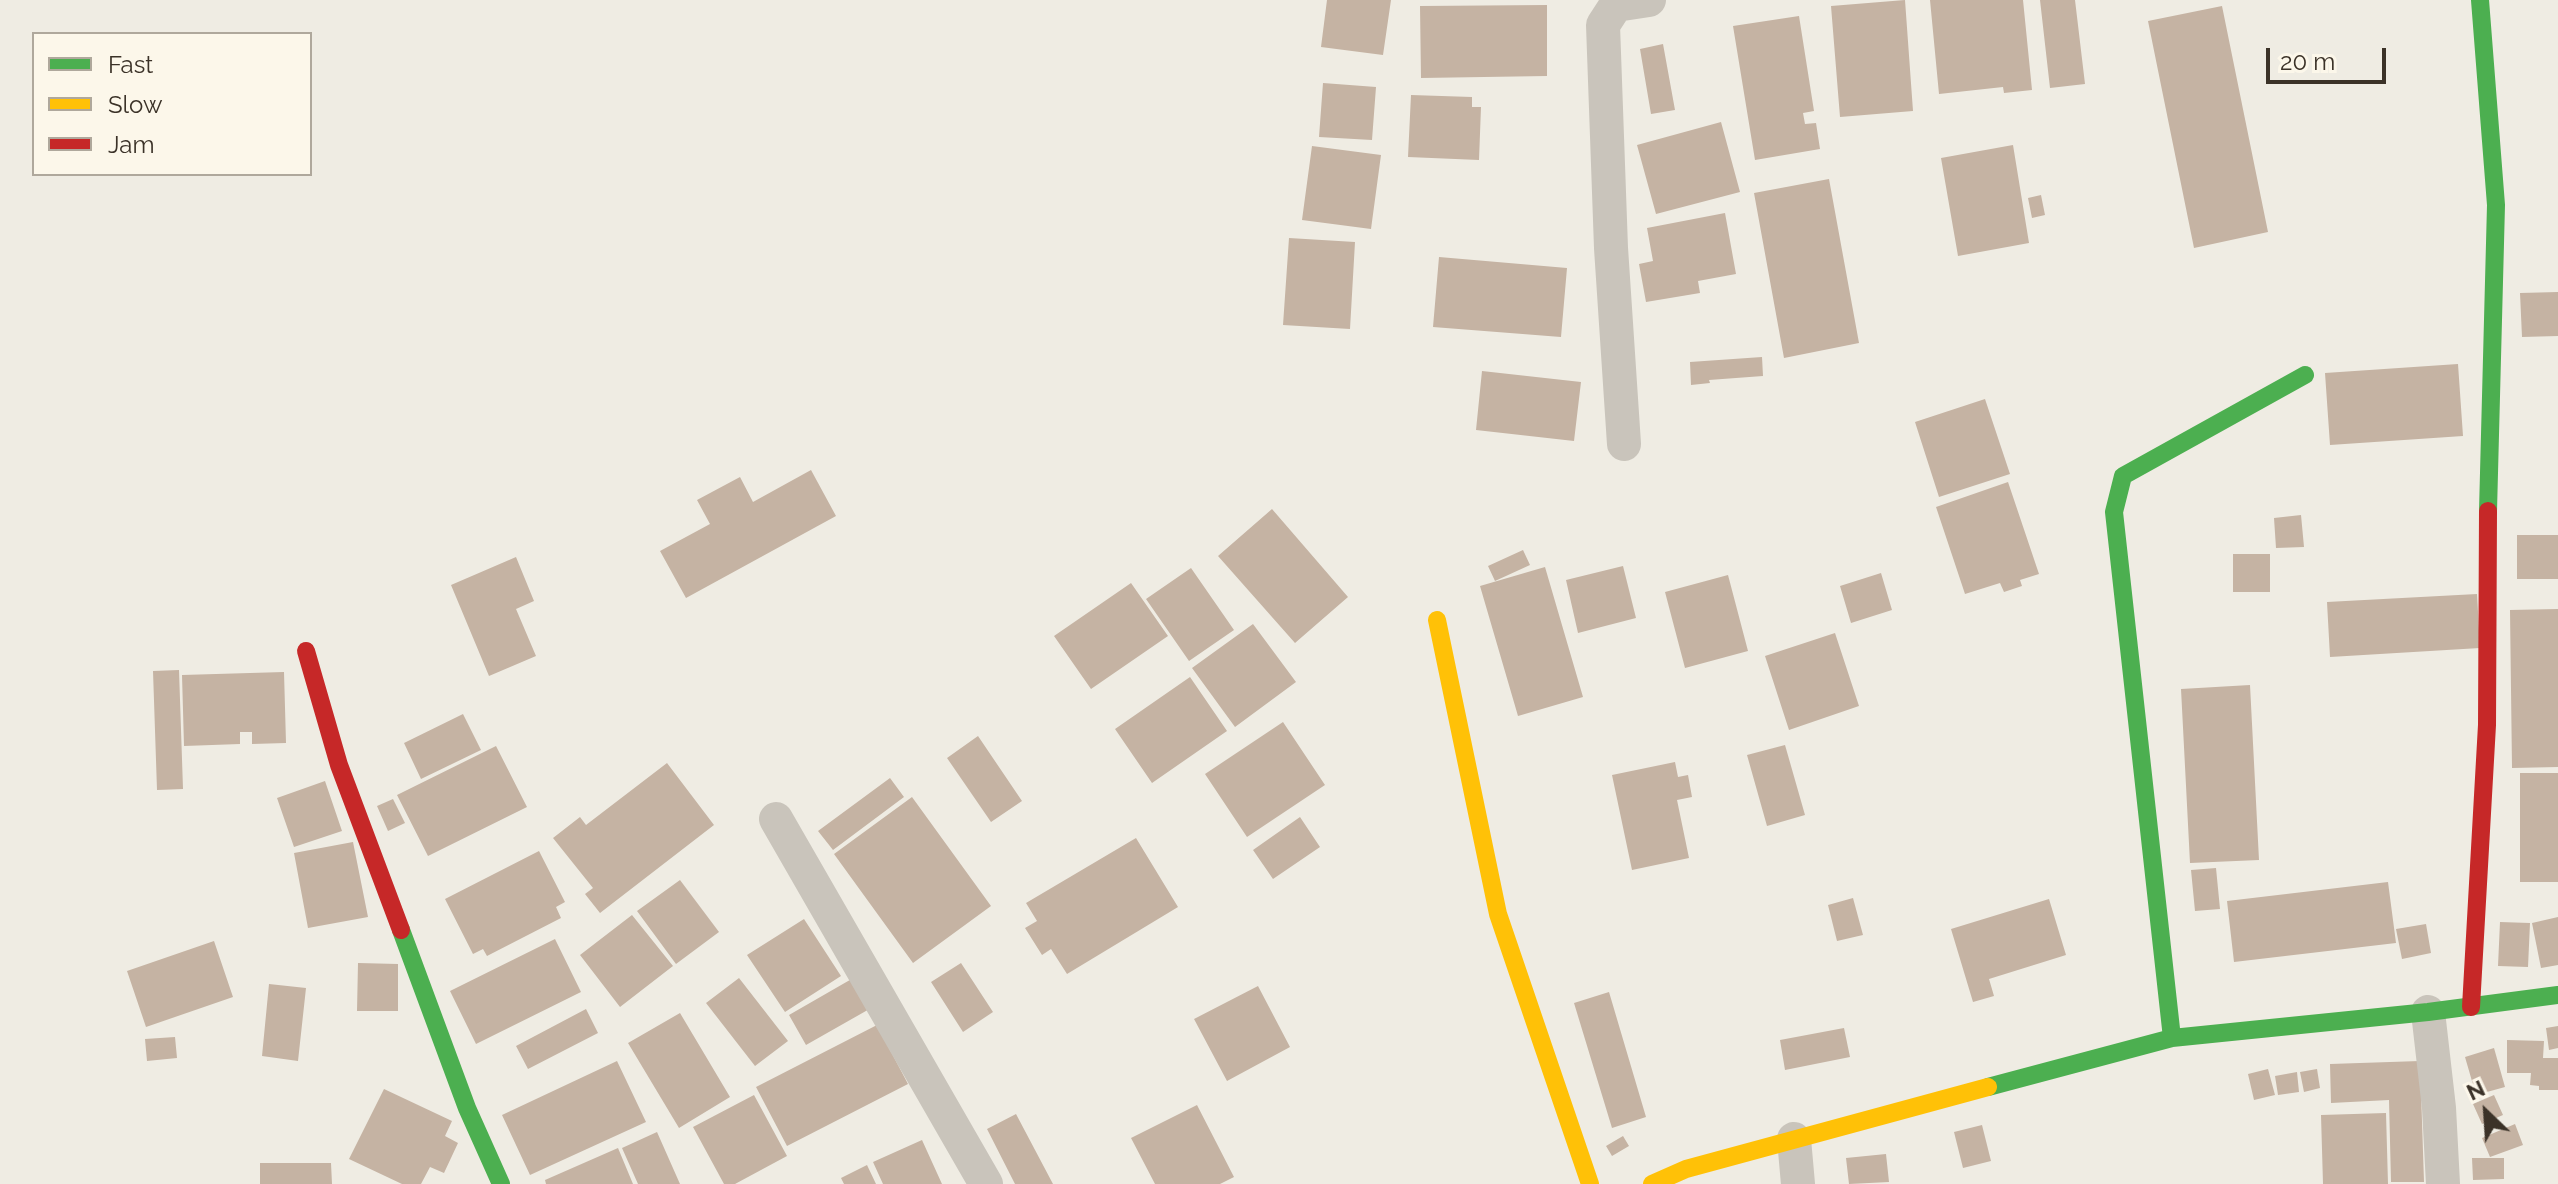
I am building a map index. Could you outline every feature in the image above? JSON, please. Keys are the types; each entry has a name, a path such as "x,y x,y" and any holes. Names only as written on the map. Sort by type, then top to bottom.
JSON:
{"street":[{"path":"1624,444 1611,248 1603,25 1616,5 1649,0"},
{"path":"2471,1007 2487,725 2488,510 2496,205 2480,0"},
{"path":"2172,1038 2114,512 2123,476 2305,375"},
{"path":"1437,620 1498,914 1590,1184"},
{"path":"306,651 339,765 467,1108 501,1184"},
{"path":"776,819 986,1184"},
{"path":"1652,1184 1686,1169 2172,1038 2428,1012 2558,995"},
{"path":"2428,1012 2439,1108 2443,1184"},
{"path":"1794,1139 1798,1184"}],"building":[{"path":"1327,0 1391,0 1383,55 1321,47"},
{"path":"1905,0 1913,111 1840,117 1831,6"},
{"path":"1930,0 2023,0 2032,90 2004,93 2003,87 1939,94"},
{"path":"2040,0 2075,0 2085,84 2050,88"},
{"path":"1547,5 1547,76 1421,78 1420,6"},
{"path":"2222,6 2268,232 2194,248 2148,21"},
{"path":"1799,16 1814,111 1803,113 1805,124 1816,123 1820,149 1755,160 1733,26"},
{"path":"1663,44 1675,110 1651,114 1640,49"},
{"path":"1323,83 1376,87 1372,140 1319,137"},
{"path":"1411,95 1472,97 1472,107 1481,107 1479,160 1408,157"},
{"path":"1721,122 1740,192 1656,214 1637,145"},
{"path":"2013,145 2029,243 1958,256 1941,158"},
{"path":"1312,146 1381,155 1371,229 1302,220"},
{"path":"1829,179 1859,343 1784,358 1754,193"},
{"path":"2041,195 2045,215 2032,218 2028,198"},
{"path":"1725,213 1736,274 1698,281 1700,293 1646,302 1639,264 1653,261 1647,228"},
{"path":"1289,238 1355,242 1350,329 1283,325"},
{"path":"1439,257 1567,268 1561,337 1433,327"},
{"path":"2558,292 2558,336 2522,337 2520,293"},
{"path":"1762,357 1763,376 1709,380 1710,383 1691,385 1690,362"},
{"path":"2458,364 2463,436 2330,445 2325,373"},
{"path":"1482,371 1581,382 1574,441 1476,430"},
{"path":"1985,399 2010,474 1939,497 1915,422"},
{"path":"811,470 836,516 686,598 660,551 710,524 697,500 740,477 753,502"},
{"path":"2008,482 2039,574 2020,580 2022,586 2004,592 2000,583 1965,594 1936,507"},
{"path":"1272,509 1348,597 1295,643 1218,556"},
{"path":"2301,515 2304,547 2276,548 2274,518"},
{"path":"2517,535 2558,535 2558,579 2517,579"},
{"path":"1523,550 1530,565 1495,581 1488,566"},
{"path":"2233,554 2270,554 2270,592 2233,592"},
{"path":"516,557 534,601 516,609 536,656 489,676 451,585"},
{"path":"1623,566 1636,618 1578,633 1566,580"},
{"path":"1545,567 1583,697 1518,716 1480,586"},
{"path":"1191,568 1234,630 1189,661 1146,599"},
{"path":"1881,573 1892,610 1851,623 1840,586"},
{"path":"1728,575 1748,651 1685,668 1665,592"},
{"path":"1131,583 1168,636 1091,689 1054,636"},
{"path":"2477,594 2480,648 2330,657 2327,602"},
{"path":"2558,609 2558,767 2512,768 2510,610"},
{"path":"1253,624 1296,682 1235,727 1192,668"},
{"path":"1835,633 1859,706 1789,730 1765,656"},
{"path":"179,670 183,789 157,790 153,671"},
{"path":"284,672 286,743 252,744 252,732 240,732 240,744 184,746 182,675"},
{"path":"1190,677 1227,731 1152,783 1115,729"},
{"path":"2250,685 2259,860 2190,863 2181,689"},
{"path":"463,714 481,750 421,779 404,743"},
{"path":"1283,722 1325,785 1247,837 1205,774"},
{"path":"978,736 1022,801 991,822 947,758"},
{"path":"1785,745 1805,815 1767,826 1747,755"},
{"path":"496,746 527,807 428,856 397,795"},
{"path":"1675,762 1678,777 1688,775 1692,797 1677,800 1689,858 1632,870 1612,775"},
{"path":"667,763 714,825 600,913 585,894 593,888 553,838 580,817 586,825"},
{"path":"2520,773 2558,773 2558,882 2520,882"},
{"path":"890,778 904,797 833,850 818,831"},
{"path":"325,781 342,831 294,847 277,798"},
{"path":"912,797 991,906 913,963 834,854"},
{"path":"393,799 405,823 388,831 377,806"},
{"path":"1300,817 1320,847 1273,879 1253,850"},
{"path":"1136,838 1178,907 1067,974 1051,949 1042,955 1025,928 1037,921 1026,903"},
{"path":"353,842 368,917 308,928 294,853"},
{"path":"539,851 565,902 556,907 561,918 487,956 483,949 473,954 445,899"},
{"path":"2216,868 2220,909 2195,911 2191,870"},
{"path":"680,880 719,932 676,964 637,911"},
{"path":"2388,882 2396,943 2234,962 2227,901"},
{"path":"1853,898 1863,935 1837,941 1828,905"},
{"path":"2049,899 2066,955 1989,979 1994,996 1973,1002 1951,929"},
{"path":"632,915 673,966 620,1007 580,955"},
{"path":"2558,917 2558,965 2541,968 2532,923"},
{"path":"804,919 841,976 785,1012 747,955"},
{"path":"2500,922 2530,923 2528,967 2498,966"},
{"path":"2426,924 2431,953 2402,959 2396,929"},
{"path":"555,939 581,992 476,1044 450,991"},
{"path":"214,941 233,997 146,1027 127,971"},
{"path":"358,963 398,964 398,1011 357,1011"},
{"path":"961,963 993,1012 963,1032 931,982"},
{"path":"862,973 880,1003 806,1045 789,1015"},
{"path":"739,978 788,1041 755,1066 706,1003"},
{"path":"269,984 306,988 298,1061 262,1056"},
{"path":"1258,986 1290,1047 1227,1081 1194,1019"},
{"path":"1609,992 1646,1117 1612,1128 1574,1003"},
{"path":"586,1009 598,1033 528,1069 516,1046"},
{"path":"680,1013 730,1097 679,1128 628,1043"},
{"path":"877,1025 908,1084 787,1146 756,1087"},
{"path":"2558,1026 2558,1048 2549,1050 2546,1028"},
{"path":"1844,1028 1850,1057 1785,1070 1780,1040"},
{"path":"175,1037 177,1058 147,1061 145,1039"},
{"path":"2507,1040 2544,1041 2543,1058 2558,1058 2558,1090 2539,1090 2539,1086 2530,1085 2531,1073 2507,1073"},
{"path":"2494,1048 2505,1087 2476,1095 2465,1057"},
{"path":"617,1061 646,1122 530,1175 502,1115"},
{"path":"2420,1061 2424,1182 2391,1182 2389,1100 2331,1103 2330,1064"},
{"path":"2268,1069 2275,1095 2254,1100 2248,1074"},
{"path":"2317,1069 2320,1088 2304,1092 2300,1072"},
{"path":"2297,1072 2299,1092 2278,1095 2275,1076"},
{"path":"384,1089 452,1121 445,1136 458,1143 444,1173 430,1167 421,1184 402,1184 349,1159"},
{"path":"754,1095 787,1156 735,1184 724,1184 693,1127"},
{"path":"2494,1095 2503,1115 2482,1124 2473,1104"},
{"path":"1197,1105 1234,1177 1220,1184 1155,1184 1131,1138"},
{"path":"2386,1113 2388,1184 2323,1184 2321,1115"},
{"path":"1016,1114 1053,1184 1015,1184 987,1129"},
{"path":"2515,1124 2523,1145 2490,1157 2482,1138"},
{"path":"1982,1125 1991,1161 1963,1168 1954,1132"},
{"path":"657,1132 680,1184 638,1184 622,1148"},
{"path":"1623,1136 1629,1146 1612,1156 1606,1146"},
{"path":"922,1140 942,1184 883,1184 873,1162"},
{"path":"618,1148 633,1184 546,1184 545,1180"},
{"path":"1886,1154 1889,1182 1849,1184 1846,1158"},
{"path":"2472,1158 2504,1158 2504,1179 2473,1180"},
{"path":"260,1163 331,1163 332,1184 260,1184"},
{"path":"867,1165 876,1184 844,1184 841,1178"}],"traffic: fast":[{"path":"2480,0 2496,205 2488,511"},
{"path":"2172,1038 2114,512 2123,476 2305,375"},
{"path":"401,930 467,1108 501,1184"},
{"path":"1988,1087 2172,1038 2428,1012 2558,995"}],"traffic: slow":[{"path":"1437,620 1498,914 1590,1184"},
{"path":"1652,1184 1686,1169 1988,1087"}],"traffic: jam":[{"path":"2471,1007 2487,725 2488,511"},
{"path":"306,651 339,765 401,930"}]}
